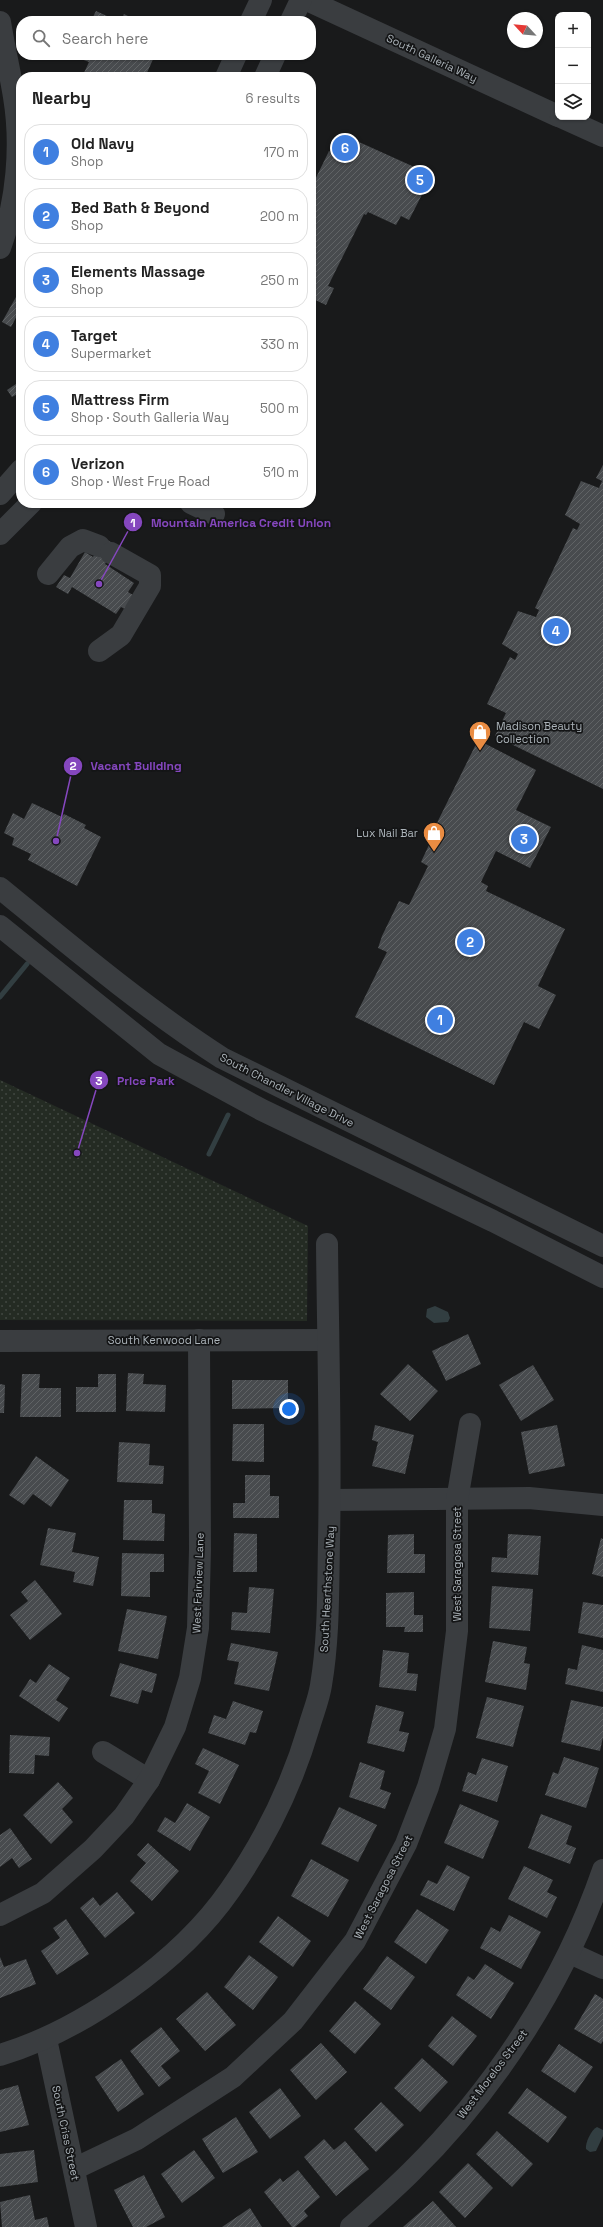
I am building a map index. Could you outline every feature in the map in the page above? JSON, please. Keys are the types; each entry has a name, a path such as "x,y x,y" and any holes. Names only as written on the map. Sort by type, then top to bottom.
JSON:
{"street":[{"path":"253,16 261,0"},
{"path":"293,16 301,0"},
{"name":"South Galleria Way","path":"307,0 555,115"},
{"path":"0,22 14,98 16,119"},
{"path":"228,72 234,60"},
{"path":"267,72 273,60"},
{"path":"568,120 603,136"},
{"path":"0,248 12,203 16,144"},
{"path":"0,494 16,476"},
{"path":"0,534 26,508"},
{"path":"201,508 214,514"},
{"path":"48,574 70,547 84,540 106,550 150,575 150,586 121,635 99,652"},
{"name":"South Chandler Village Drive","path":"0,888 127,992 175,1028 222,1058 274,1085 603,1246"},
{"path":"0,926 159,1054 262,1110 602,1274"},
{"name":"South Hearthstone Way","path":"0,2055 46,2039 108,2003 168,1957 198,1927 229,1891 268,1830 299,1761 321,1686 328,1611 330,1500 327,1244"},
{"name":"West Fairview Lane","path":"0,1916 43,1893 93,1849 124,1816 149,1780 175,1727 190,1678 198,1628 200,1549 199,1340"},
{"name":"South Kenwood Lane","path":"0,1341 328,1340"},
{"name":"West Saragosa Street","path":"74,2169 137,2139 233,2077 293,2021 355,1941 406,1844 428,1787 445,1729 457,1631 457,1500 470,1424"},
{"path":"330,1500 457,1500 530,1498 603,1505"},
{"path":"103,1752 149,1780"},
{"name":"West Morelos Street","path":"351,2227 412,2171 471,2106 520,2040 570,1953 603,1870"},
{"path":"570,1953 603,1968"},
{"name":"South Criss Street","path":"46,2039 86,2227"}],"shaded area":[{"path":"0,1080 308,1226 307,1321 0,1320"},
{"path":"435,1306 448,1312 450,1318 448,1322 434,1323 426,1317 427,1309"},
{"path":"597,2127 603,2130 603,2136 596,2151 590,2152 586,2149 586,2143"}],"building":[{"path":"96,11 107,16 94,16"},
{"path":"84,60 153,60 147,72 84,72 89,62"},
{"path":"352,141 356,148 359,142 432,175 409,220 401,216 396,225 368,212 366,215 364,214 328,286 334,288 326,305 316,300 316,178 329,151 334,154 338,152 336,147"},
{"path":"16,297 16,318 11,327 2,322"},
{"path":"16,384 16,395 12,397 7,390"},
{"path":"603,465 603,789 495,736 506,713 487,704 510,657 515,660 518,654 502,644 518,611 536,617 539,610 535,608 573,528 577,530 580,524 565,515 581,481 599,488 602,481 596,478"},
{"path":"104,538 116,545 105,564 134,583 128,592 133,595 125,609 121,607 116,614 72,587 68,594 56,587 64,575 70,578 85,552 93,557"},
{"path":"478,740 536,770 516,810 551,827 530,868 496,851 481,882 488,886 486,891 565,929 538,986 556,995 539,1029 524,1022 494,1085 355,1017 387,952 378,948 382,936 399,901 409,905 428,866 421,862 435,832 433,831"},
{"path":"32,803 62,817 64,814 86,825 84,828 101,837 77,886 28,860 31,854 12,845 14,838 4,833 13,813 24,819"},
{"path":"468,1334 481,1364 446,1381 432,1351"},
{"path":"408,1364 438,1391 410,1421 380,1394"},
{"path":"533,1365 554,1400 521,1421 499,1385"},
{"path":"128,1373 144,1374 143,1384 166,1385 165,1412 126,1411"},
{"path":"22,1374 40,1374 39,1388 61,1388 61,1417 20,1417"},
{"path":"98,1374 116,1374 116,1412 76,1412 76,1387 98,1387"},
{"path":"232,1380 288,1380 288,1408 232,1409"},
{"path":"0,1384 5,1385 4,1413 0,1413"},
{"path":"233,1424 264,1424 264,1462 232,1461"},
{"path":"375,1425 414,1435 405,1474 372,1466 378,1442 372,1440"},
{"path":"557,1425 565,1466 529,1474 521,1432"},
{"path":"119,1442 150,1444 149,1465 164,1466 163,1484 117,1482"},
{"path":"36,1456 69,1480 51,1507 33,1494 24,1505 9,1495"},
{"path":"245,1475 270,1475 270,1496 279,1496 279,1518 233,1518 233,1503 245,1503"},
{"path":"124,1500 152,1500 152,1513 165,1514 164,1541 123,1540"},
{"path":"48,1528 76,1533 72,1552 99,1557 93,1586 73,1582 75,1572 40,1565"},
{"path":"234,1533 257,1534 257,1572 233,1572"},
{"path":"414,1534 414,1554 425,1554 425,1573 387,1573 388,1535"},
{"path":"508,1534 541,1536 538,1575 491,1572 492,1557 507,1558"},
{"path":"601,1538 603,1539 603,1577 592,1574"},
{"path":"122,1553 164,1554 164,1572 150,1572 150,1597 121,1596"},
{"path":"35,1580 62,1614 30,1640 10,1615 28,1601 21,1592"},
{"path":"492,1586 533,1589 530,1631 489,1628"},
{"path":"249,1587 274,1589 270,1633 231,1630 232,1612 247,1613"},
{"path":"414,1592 414,1615 423,1615 423,1632 404,1632 405,1627 386,1627 386,1593"},
{"path":"583,1602 603,1605 603,1638 578,1633"},
{"path":"127,1609 167,1616 158,1659 118,1651"},
{"path":"493,1641 527,1647 524,1663 530,1664 526,1690 485,1682"},
{"path":"231,1643 278,1652 269,1691 234,1684 239,1662 227,1660"},
{"path":"582,1645 603,1650 603,1692 565,1684 568,1668 577,1670"},
{"path":"383,1650 409,1653 407,1673 418,1674 416,1691 379,1687"},
{"path":"120,1663 157,1674 152,1693 142,1690 138,1704 110,1696"},
{"path":"49,1664 70,1678 56,1700 68,1708 59,1722 19,1696 30,1679 36,1683"},
{"path":"487,1697 524,1706 513,1747 476,1738"},
{"path":"571,1700 603,1707 603,1737 600,1751 561,1742"},
{"path":"233,1701 263,1711 256,1733 250,1732 245,1745 208,1733 214,1715 226,1719"},
{"path":"376,1705 404,1712 399,1731 409,1733 404,1752 367,1743"},
{"path":"10,1735 50,1737 49,1756 35,1755 34,1774 9,1773"},
{"path":"203,1748 239,1765 220,1804 198,1793 209,1771 195,1764"},
{"path":"564,1757 599,1768 586,1808 545,1795 553,1772 558,1774"},
{"path":"482,1758 508,1766 497,1802 462,1791 468,1772 476,1775"},
{"path":"360,1762 385,1771 380,1789 391,1793 385,1809 349,1797"},
{"path":"58,1782 73,1798 62,1809 73,1822 51,1844 23,1815"},
{"path":"187,1803 210,1817 190,1851 157,1831 165,1817 175,1823"},
{"path":"460,1804 499,1821 483,1859 444,1843"},
{"path":"339,1807 377,1825 358,1862 321,1844"},
{"path":"541,1814 572,1826 566,1844 576,1848 570,1864 528,1848"},
{"path":"10,1828 32,1859 19,1868 12,1858 0,1867 0,1835"},
{"path":"148,1843 179,1871 152,1901 130,1881 146,1863 137,1855"},
{"path":"311,1859 349,1880 328,1917 291,1896"},
{"path":"447,1865 470,1877 454,1911 420,1895 428,1880 437,1884"},
{"path":"524,1866 553,1880 547,1892 557,1897 547,1918 508,1899"},
{"path":"117,1892 135,1913 105,1938 80,1908 93,1897 100,1906"},
{"path":"417,1909 449,1930 426,1964 394,1942"},
{"path":"509,1915 541,1932 521,1969 480,1948 491,1927 500,1932"},
{"path":"278,1916 311,1941 293,1967 259,1942"},
{"path":"66,1919 89,1954 57,1975 41,1951 60,1938 53,1928"},
{"path":"249,1955 278,1977 253,2010 224,1987"},
{"path":"387,1956 415,1977 391,2010 363,1989"},
{"path":"0,1957 4,1967 26,1959 36,1984 0,1998"},
{"path":"485,1964 514,1983 491,2019 456,1995 468,1976 474,1980"},
{"path":"207,1992 236,2025 205,2051 176,2019"},
{"path":"595,1994 603,1999 603,2041 601,2044 574,2029"},
{"path":"355,2001 381,2024 355,2054 329,2031"},
{"path":"452,2016 477,2036 453,2066 428,2046"},
{"path":"161,2027 180,2051 161,2066 171,2078 159,2087 130,2051"},
{"path":"321,2043 347,2072 316,2100 290,2070"},
{"path":"559,2044 593,2067 575,2093 541,2071"},
{"path":"422,2058 448,2082 420,2112 394,2088"},
{"path":"121,2059 144,2094 118,2112 95,2077"},
{"path":"18,2085 29,2125 0,2132 0,2090"},
{"path":"280,2088 301,2116 270,2139 249,2112"},
{"path":"527,2088 567,2117 548,2143 508,2113"},
{"path":"381,2102 404,2125 376,2152 354,2129"},
{"path":"236,2117 258,2152 223,2173 202,2139"},
{"path":"497,2131 533,2164 512,2187 476,2154"},
{"path":"324,2139 334,2150 345,2141 369,2169 336,2196 304,2157"},
{"path":"34,2150 38,2182 0,2187 0,2154"},
{"path":"194,2150 215,2178 182,2203 161,2174"},
{"path":"468,2163 493,2188 465,2218 439,2192"},
{"path":"298,2170 320,2197 304,2211 308,2216 295,2227 292,2227 264,2192 280,2178 283,2182"},
{"path":"144,2175 165,2217 146,2227 133,2227 114,2190"},
{"path":"30,2195 35,2220 47,2217 49,2227 2,2227 0,2202"},
{"path":"433,2201 456,2227 403,2227"},
{"path":"250,2208 262,2227 222,2227"}],"waterway":[{"path":"0,997 27,964"},
{"path":"209,1154 228,1115"}],"place":[{"name":"Verizon","path":"345,148"},
{"name":"Mattress Firm","path":"420,180"},
{"name":"Mountain America Credit Union","path":"99,584"},
{"name":"Target","path":"556,631"},
{"name":"Madison Beauty Collection","path":"480,752"},
{"name":"Elements Massage","path":"524,839"},
{"name":"Vacant Building","path":"56,841"},
{"name":"Lux Nail Bar","path":"434,852"},
{"name":"Bed Bath & Beyond","path":"470,942"},
{"name":"Old Navy","path":"440,1020"},
{"name":"Price Park","path":"77,1153"}]}
